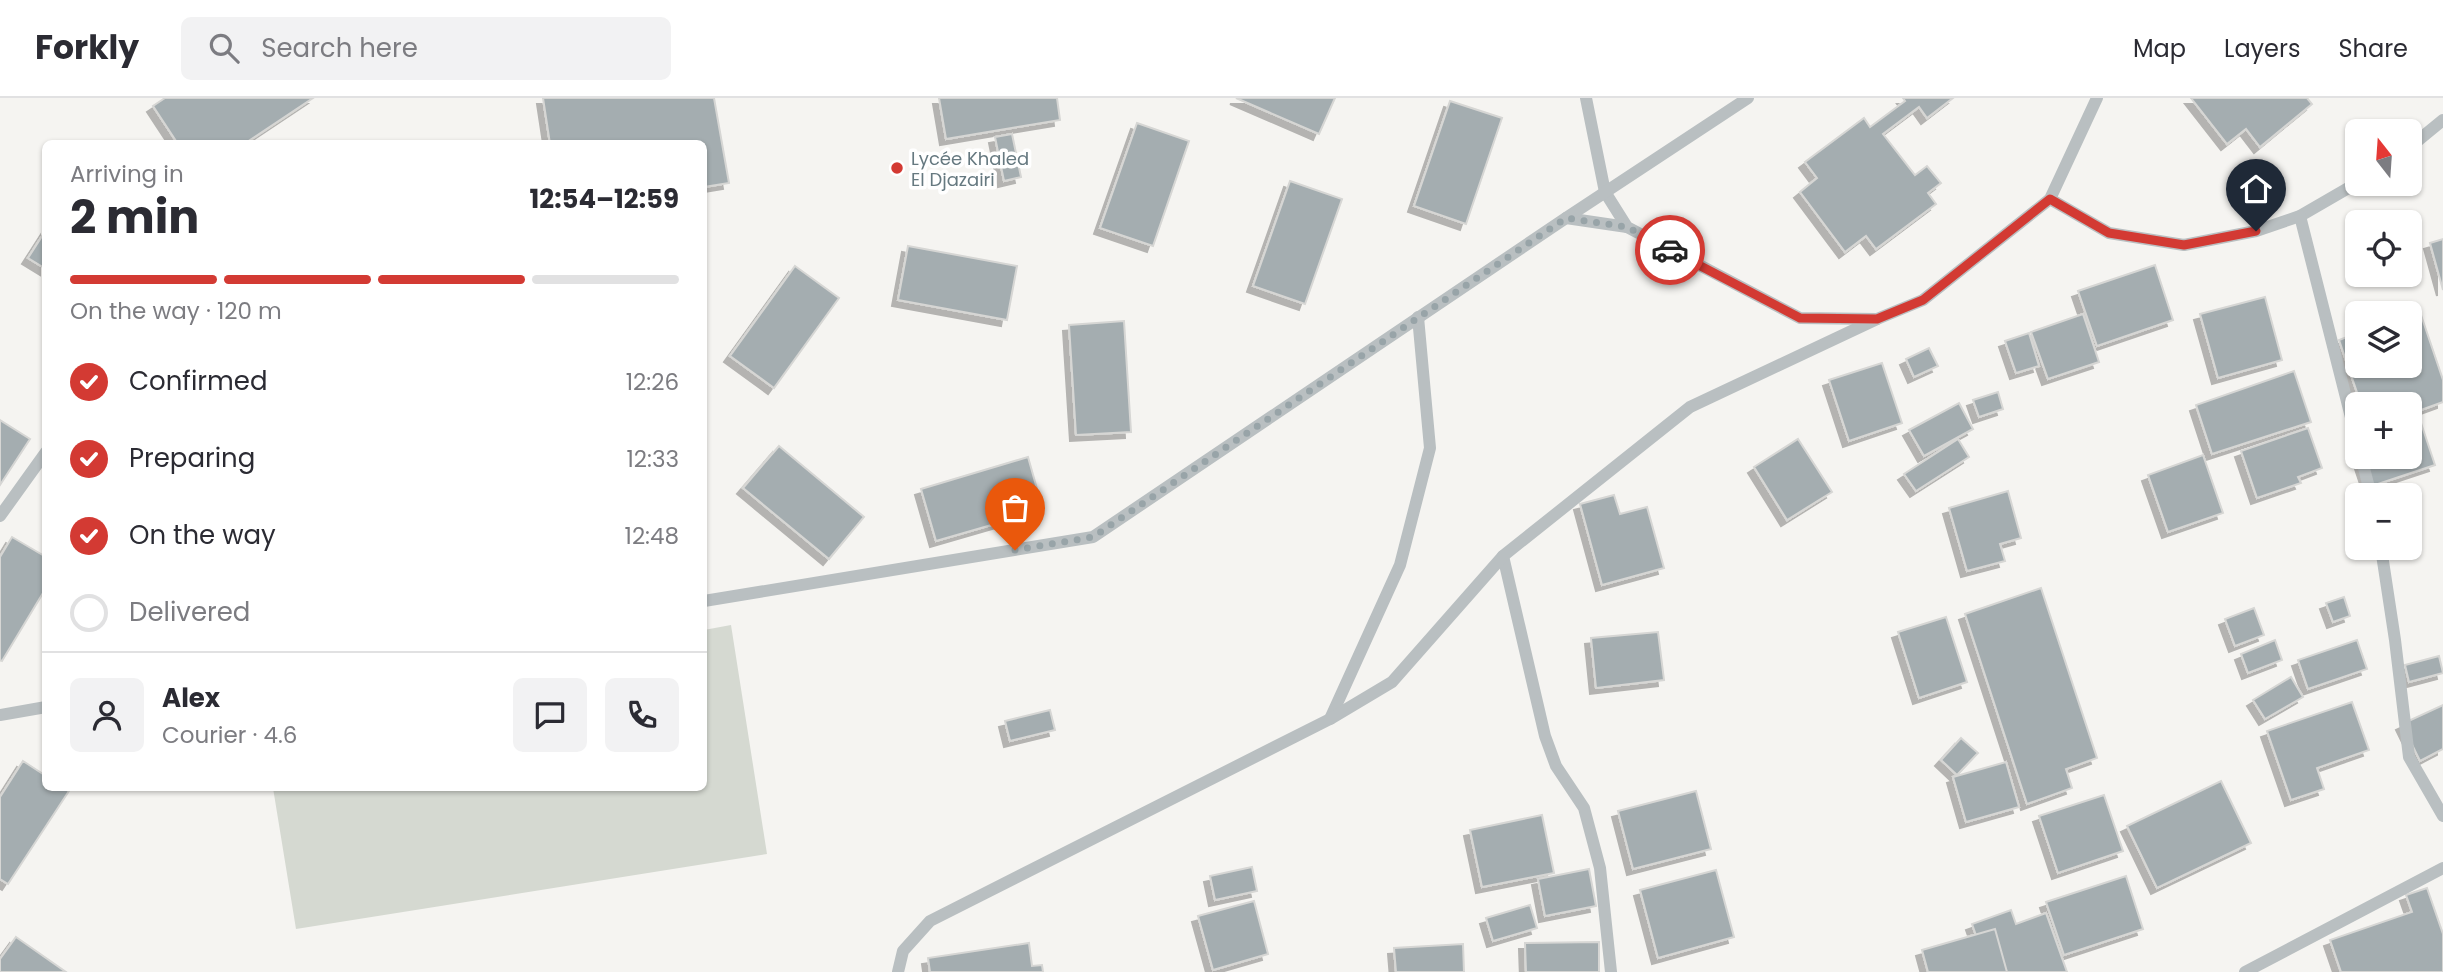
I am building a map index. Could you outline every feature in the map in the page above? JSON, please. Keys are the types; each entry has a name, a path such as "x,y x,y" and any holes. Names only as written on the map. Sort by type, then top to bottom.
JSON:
{"street":[{"path":"1586,98 1605,192 1627,227"},
{"path":"707,601 1093,537 1748,98"},
{"path":"898,972 903,951 930,921 1330,719 1392,682 1503,556 1690,407 1923,300 2050,199 2097,98"},
{"path":"2422,137 2443,120"},
{"path":"2050,199 2109,233 2184,245 2256,231 2300,216 2345,190"},
{"path":"2300,216 2345,394"},
{"path":"1566,218 1627,227 1800,318 1877,319"},
{"path":"1330,719 1400,565 1430,448 1418,317"},
{"path":"0,516 42,458"},
{"path":"1503,556 1545,736 1556,766 1584,808 1597,856 1611,972"},
{"path":"2383,560 2409,757 2443,816"},
{"path":"0,715 42,708"},
{"path":"2245,972 2443,868"}],"shaded area":[{"path":"731,625 767,854 296,929 273,791 707,791 707,629"}],"building":[{"path":"165,98 313,98 250,140 175,140 153,106"},
{"path":"543,98 714,98 729,183 707,187 707,140 549,140"},
{"path":"939,98 1057,98 1060,120 946,139"},
{"path":"1236,98 1335,98 1319,134"},
{"path":"1903,98 1953,98 1927,118 1919,107 1883,134 1915,175 1927,166 1941,183 1928,193 1936,204 1876,249 1866,236 1845,252 1800,192 1817,178 1805,162 1864,118 1870,127 1905,101"},
{"path":"2191,98 2307,98 2312,104 2260,147 2246,129 2227,144"},
{"path":"1450,101 1502,118 1466,224 1414,206"},
{"path":"1137,123 1189,141 1153,246 1100,228"},
{"path":"1012,134 1021,177 1004,181 995,137"},
{"path":"1290,181 1342,199 1305,304 1253,286"},
{"path":"42,236 42,267 28,258"},
{"path":"2443,239 2443,290 2430,243"},
{"path":"908,246 1017,266 1007,320 898,300"},
{"path":"2155,265 2173,320 2097,346 2078,291"},
{"path":"795,266 839,298 774,388 730,356"},
{"path":"2265,297 2282,360 2218,378 2200,314"},
{"path":"2083,314 2099,362 2048,379 2031,332"},
{"path":"2422,318 2443,380 2443,402 2422,410 2422,392 2357,392 2352,378 2422,378"},
{"path":"1124,321 1131,432 1076,435 1069,325"},
{"path":"2029,333 2039,366 2016,373 2005,341"},
{"path":"2345,338 2345,357 2339,340"},
{"path":"1929,348 1938,366 1914,377 1906,359"},
{"path":"1882,363 1902,423 1849,441 1829,380"},
{"path":"2294,371 2311,422 2212,454 2196,405"},
{"path":"1998,392 2003,409 1979,417 1973,400"},
{"path":"1959,403 1973,429 1924,456 1909,430"},
{"path":"0,420 30,439 0,485"},
{"path":"2422,426 2435,465 2381,483 2368,483 2363,469 2422,469"},
{"path":"2308,428 2322,468 2298,477 2301,483 2257,498 2241,451"},
{"path":"1798,439 1832,492 1787,520 1754,467"},
{"path":"1958,439 1969,457 1916,491 1904,474"},
{"path":"779,446 864,517 829,559 743,488"},
{"path":"2203,455 2223,513 2168,532 2148,475"},
{"path":"1028,457 1043,510 936,541 921,489"},
{"path":"2008,491 2021,538 2000,544 2005,561 1967,571 1949,508"},
{"path":"1614,495 1620,514 1647,507 1664,568 1602,585 1580,504"},
{"path":"12,537 42,555 42,595 2,661 0,660 0,557"},
{"path":"2041,588 2097,758 2066,769 2072,788 2027,804 1965,614"},
{"path":"2344,597 2350,616 2333,622 2326,603"},
{"path":"2254,608 2264,635 2235,646 2225,619"},
{"path":"1946,617 1967,682 1919,698 1898,632"},
{"path":"1658,632 1664,680 1596,688 1591,638"},
{"path":"2275,640 2282,660 2248,673 2241,654"},
{"path":"2357,640 2367,669 2308,689 2298,660"},
{"path":"2439,656 2443,673 2409,682 2405,665"},
{"path":"2291,677 2303,697 2265,719 2253,700"},
{"path":"2352,702 2369,750 2317,768 2324,789 2291,800 2267,731"},
{"path":"2443,705 2443,749 2420,761 2402,724"},
{"path":"1050,710 1055,730 1010,741 1005,721"},
{"path":"1961,738 1978,753 1957,775 1941,760"},
{"path":"23,761 42,773 42,791 69,791 8,884 0,879 0,797"},
{"path":"2006,762 2019,807 1966,822 1953,777"},
{"path":"2221,781 2251,843 2157,888 2127,826"},
{"path":"1696,791 1711,849 1633,869 1618,811"},
{"path":"2104,795 2123,851 2058,873 2039,816"},
{"path":"1542,815 1554,873 1482,887 1470,830"},
{"path":"1252,867 1257,891 1215,900 1210,876"},
{"path":"1589,869 1596,906 1545,916 1538,879"},
{"path":"1716,870 1734,937 1658,958 1640,890"},
{"path":"2126,876 2143,929 2064,955 2046,902"},
{"path":"2427,888 2443,934 2443,972 2341,972 2330,940 2412,912 2406,895"},
{"path":"1254,901 1268,954 1213,970 1198,916"},
{"path":"1530,905 1537,928 1493,941 1486,918"},
{"path":"2011,910 2016,924 2046,913 2067,972 1989,972 1972,924"},
{"path":"1995,929 2007,972 1928,972 1922,950"},
{"path":"16,937 66,972 0,972 0,959"},
{"path":"1599,942 1599,972 1526,972 1525,943"},
{"path":"1029,943 1032,966 1042,965 1043,972 930,972 928,958"},
{"path":"1463,944 1464,972 1396,972 1394,948"}],"way so far":[{"path":"1015,550 1093,537 1566,218 1627,227 1670,250"}],"place":[{"name":"Lycée Khaled El Djazairi","path":"897,168"}],"route":[{"path":"1670,250 1800,318 1877,319 1923,300 2050,199 2109,233 2184,245 2256,231"}]}
